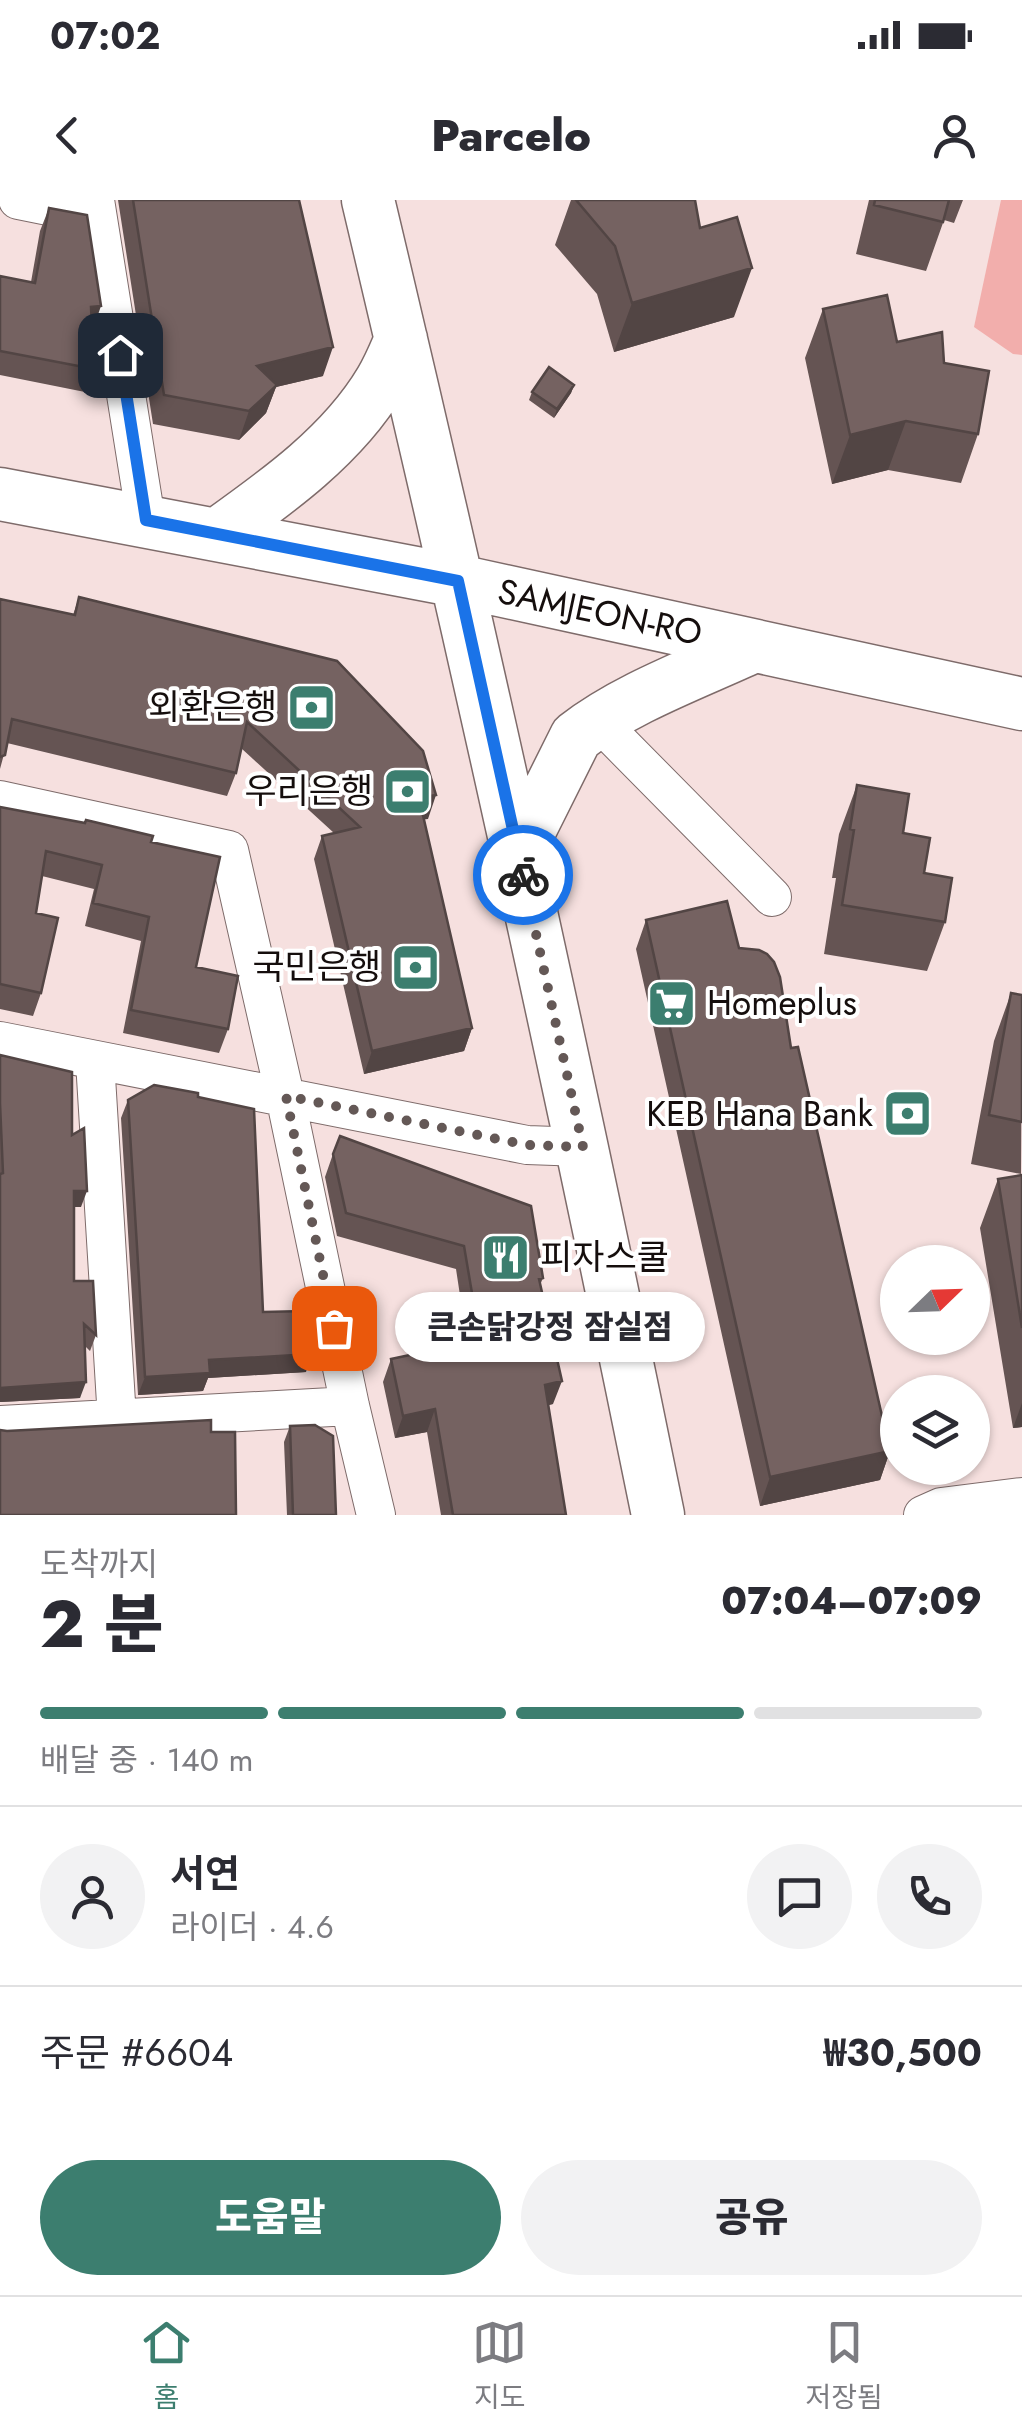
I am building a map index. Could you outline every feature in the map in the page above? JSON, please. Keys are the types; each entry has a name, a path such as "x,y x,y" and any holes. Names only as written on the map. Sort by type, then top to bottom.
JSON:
{"main road":[{"path":"368,200 458,581 583,1147 658,1515"},
{"path":"218,534 272,496 329,446 381,381 401,339"},
{"name":"SAMJEON-RO","path":"0,494 458,581 1022,704"},
{"path":"518,854 576,738 591,725 640,699 754,646"}],"street":[{"path":"18,200 96,208 146,520"},
{"path":"612,735 772,898"},
{"path":"0,800 229,850 376,1515"},
{"path":"0,1040 527,1145 583,1147"},
{"path":"95,1061 117,1418"},
{"path":"0,1426 350,1406"},
{"path":"923,1515 941,1507 1022,1496"}],"shaded area":[{"path":"1001,200 1022,200 1022,355 1013,354 974,327"}],"building":[{"path":"133,200 299,200 333,347 257,366 277,385 249,411 164,395"},
{"path":"576,200 695,200 700,228 737,217 752,268 632,303 615,246"},
{"path":"875,200 949,200 943,222 874,205"},
{"path":"49,208 87,215 101,306 91,307 94,369 0,351 0,276 35,283"},
{"path":"887,295 897,342 942,332 944,363 989,371 978,434 906,421 850,435 823,309"},
{"path":"549,367 574,385 557,409 532,392"},
{"path":"79,597 337,661 423,751 436,795 419,798 472,1028 372,1051 322,836 360,827 247,722 236,773 12,719 5,755 0,757 0,599 75,615"},
{"path":"857,785 909,794 903,833 930,838 924,873 952,878 945,922 842,905"},
{"path":"0,807 85,823 86,820 153,836 151,842 220,857 196,967 238,976 228,1029 131,1010 149,917 93,903 102,865 46,851 36,913 58,918 41,993 0,984"},
{"path":"727,901 739,948 759,950 774,962 791,1048 798,1047 880,1407 880,1453 770,1477 646,920"},
{"path":"1011,993 1022,995 1022,1122 989,1115"},
{"path":"0,1055 72,1072 72,1135 84,1128 87,1191 74,1191 74,1281 93,1281 96,1335 84,1324 86,1382 0,1388"},
{"path":"154,1085 254,1109 263,1312 305,1311 312,1354 209,1360 210,1373 145,1377 128,1100"},
{"path":"340,1136 531,1206 543,1278 539,1279 562,1381 545,1385 566,1515 453,1515 435,1409 403,1416 391,1359 462,1344 452,1304 473,1299 464,1246 346,1213 333,1154"},
{"path":"1022,1175 1022,1328 998,1179"},
{"path":"211,1420 211,1432 235,1432 236,1515 0,1515 0,1430"},
{"path":"315,1425 333,1436 336,1515 293,1515 290,1426"}],"way so far":[{"path":"334,1328 286,1096 527,1145 583,1147 523,875"}],"place":[{"name":"외환은행","path":"312,707"},
{"name":"우리은행","path":"408,791"},
{"name":"국민은행","path":"416,967"},
{"name":"Homeplus","path":"672,1003"},
{"name":"KEB Hana Bank","path":"908,1114"},
{"name":"피자스쿨","path":"505,1257"},
{"name":"큰손닭강정 잠실점","path":"334,1328"}],"route":[{"path":"120,355 146,520 458,581 523,875"}]}
